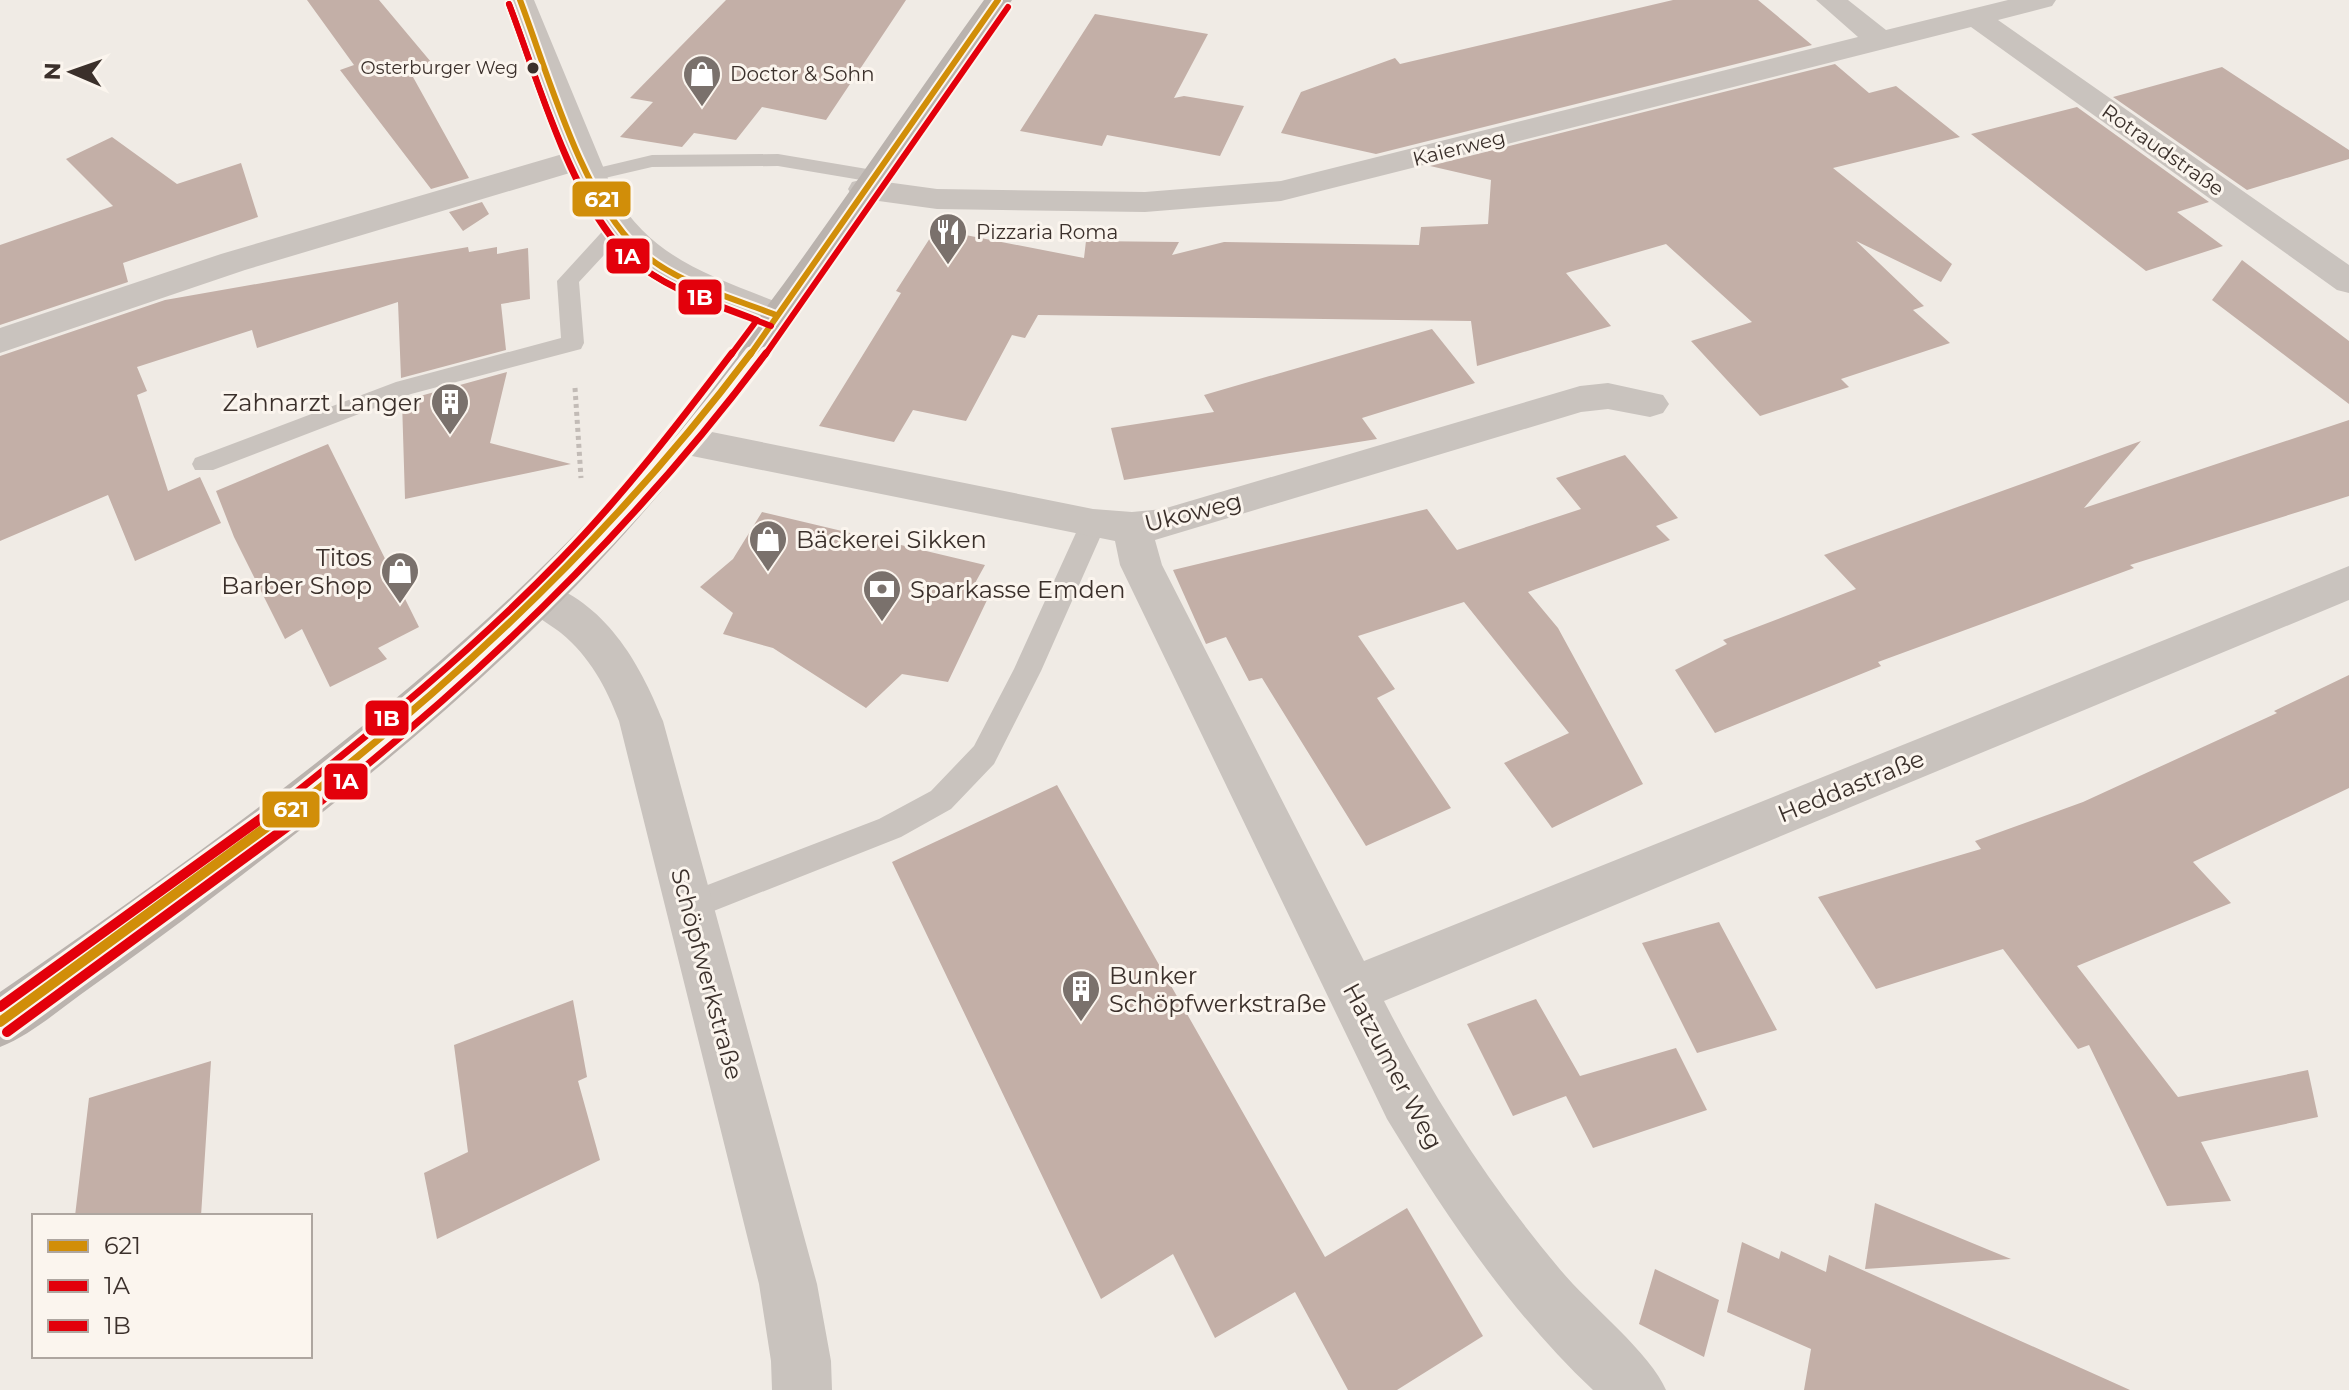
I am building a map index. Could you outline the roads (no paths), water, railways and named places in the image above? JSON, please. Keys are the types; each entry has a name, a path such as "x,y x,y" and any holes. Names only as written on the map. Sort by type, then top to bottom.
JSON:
{"main road":[{"path":"0,1022 195,886 382,741 540,597 625,507 682,440 776,315 998,0"}],"street":[{"path":"520,0 588,166 618,228 638,249 680,275 776,315"},
{"path":"1830,0 1881,41"},
{"name":"Kaierweg","path":"869,183 937,199 1145,202 1281,191 2042,0"},
{"name":"Rotraudstraße","path":"1976,17 2349,282"},
{"path":"0,341 233,262 588,166"},
{"name":"Ukoweg","path":"682,440 1112,525 1163,524 1580,399 1608,396 1650,404"},
{"name":"Hatzumer Weg","path":"1112,525 1141,565 1406,1100 1439,1154 1554,1309 1592,1352 1636,1390"},
{"name":"Heddastraße","path":"1352,990 2349,582"},
{"name":"Schöpfwerkstraße","path":"540,597 592,632 622,675 641,721 788,1284 800,1347 802,1390"}],"lane":[{"path":"588,166 652,161 778,160 869,183"},
{"path":"204,464 404,388 573,343 568,281 618,228"},
{"path":"690,906 890,828 941,800 984,755 1027,671 1112,525"}],"place":[{"name":"Osterburger Weg","path":"533,68"},
{"name":"Doctor & Sohn","path":"702,108"},
{"name":"Pizzaria Roma","path":"948,266"},
{"name":"Zahnarzt Langer","path":"450,436"},
{"name":"Bäckerei Sikken","path":"768,573"},
{"name":"Titos Barber Shop","path":"400,605"},
{"name":"Sparkasse Emden","path":"882,623"},
{"name":"Bunker Schöpfwerkstraße","path":"1081,1023"}]}
